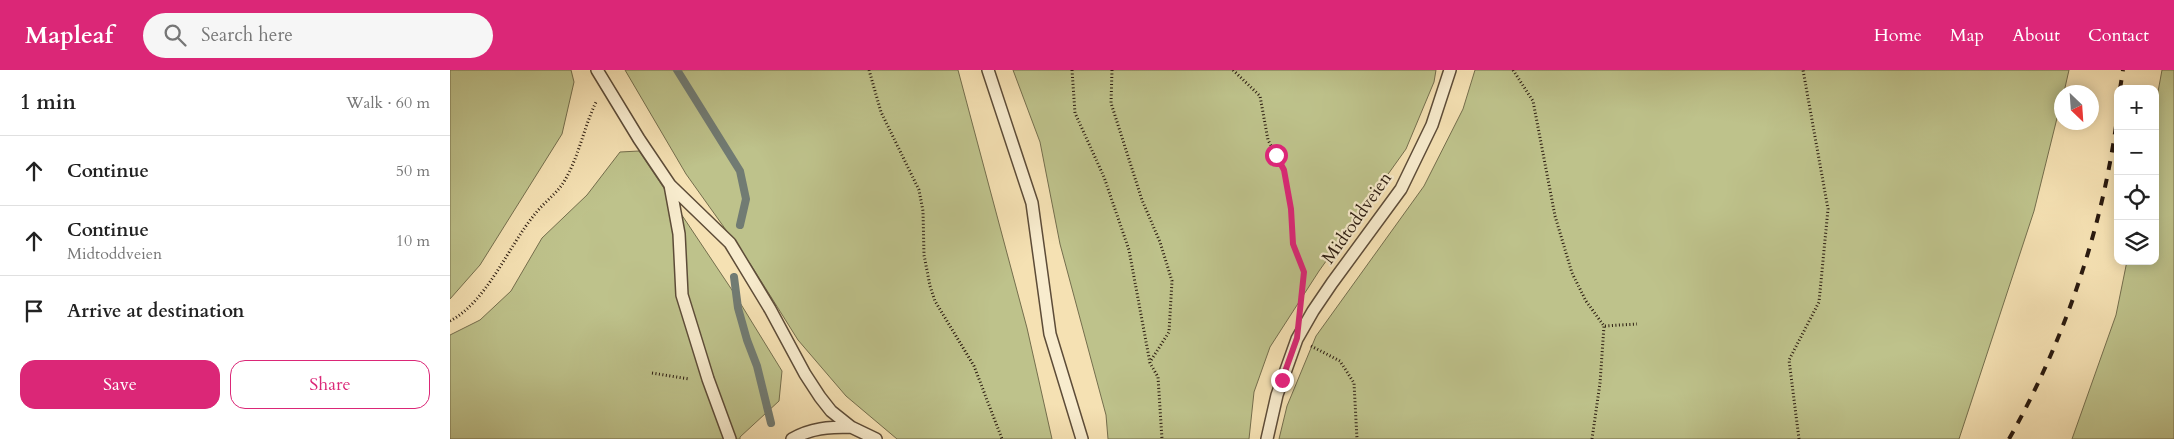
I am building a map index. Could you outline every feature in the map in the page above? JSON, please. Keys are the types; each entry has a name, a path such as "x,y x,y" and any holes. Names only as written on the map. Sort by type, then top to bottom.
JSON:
{"lane":[{"path":"598,70 670,185 730,243 770,309 805,374 831,410 851,427 876,439"},
{"path":"988,70 1032,203 1050,334 1082,439"},
{"name":"Midtoddveien","path":"1267,439 1277,395 1297,338 1332,283 1401,189 1432,125 1450,70"},
{"path":"670,185 679,234 682,295 708,379 730,439"},
{"path":"792,439 806,432 821,428 851,427"}],"path":[{"path":"869,70 881,112 918,190 923,211 924,255 935,301 974,366 1002,439"},
{"path":"1072,70 1075,113 1104,177 1129,250 1150,362 1158,377 1162,439"},
{"path":"1112,70 1111,103 1142,200 1160,242 1172,280 1169,332 1150,362"},
{"path":"1233,70 1260,96 1268,140 1284,170 1291,209 1293,244 1304,272 1301,301"},
{"path":"1513,70 1532,101 1556,216 1572,273 1586,301 1604,326 1600,383 1592,439"},
{"path":"1799,439 1789,360 1819,302 1828,209 1803,70"},
{"path":"450,321 470,305 482,291 535,213 565,181 576,158 588,119 605,83"},
{"path":"1604,326 1636,324"},
{"path":"1297,338 1340,361 1354,383 1357,439"},
{"path":"652,373 685,379 708,379"}],"green space":[{"path":"450,70 571,70 574,82 562,134 480,265 450,299"},
{"path":"625,70 958,70 1027,328 1052,439 897,439 846,396 798,340 751,265 686,174"},
{"path":"1013,70 1436,70 1434,82 1406,149 1319,271 1270,347 1254,392 1249,439 1108,439 1106,415 1060,244 1040,142"},
{"path":"1475,70 2069,70 2066,85 2054,85 2054,130 2034,211 1959,439 1279,439 1287,406 1316,336 1424,186 1463,109"},
{"path":"2162,70 2174,70 2174,439 2072,439 2116,315 2126,265 2159,265 2159,86"},
{"path":"639,151 734,293 782,371 779,401 740,439 450,439 450,335 480,320 511,291 542,238 587,195 620,152"}],"waterway":[{"path":"677,70 740,171 746,199 740,225"},
{"path":"734,277 738,308 757,366 771,423"}],"railway":[{"path":"2121,85 2123,70"},
{"path":"2009,439 2048,362 2079,281 2103,196 2115,130"}],"route":[{"path":"1276,155 1284,170 1291,209 1293,244 1304,272 1297,338 1286,364 1282,380"}]}
